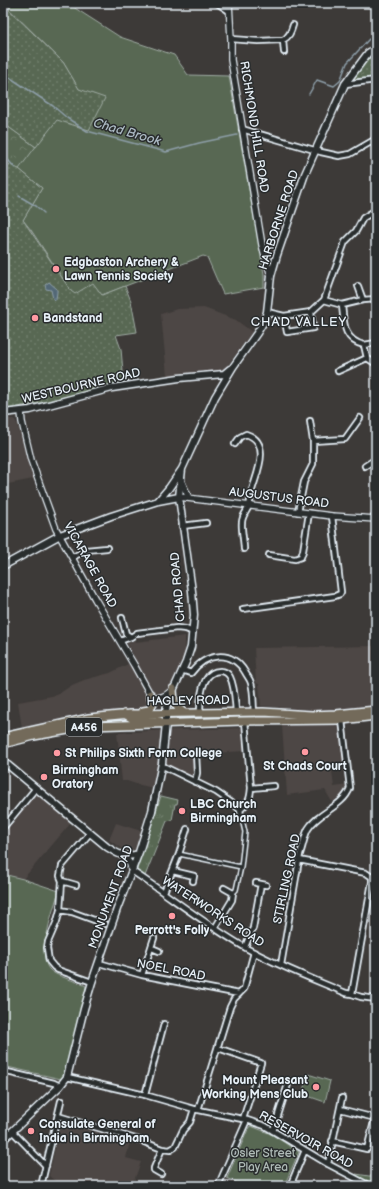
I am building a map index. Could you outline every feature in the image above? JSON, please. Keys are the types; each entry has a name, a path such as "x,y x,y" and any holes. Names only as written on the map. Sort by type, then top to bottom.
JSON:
{"highway":[{"path":"173,689 174,701 177,708 183,712"},
{"path":"137,713 149,710 152,706 150,694"},
{"name":"HAGLEY ROAD","path":"3,744 124,714 166,712 254,712 312,714 366,712 376,710"},
{"path":"236,712 236,716 243,721"},
{"path":"124,714 133,719 153,719 166,724"},
{"name":"HAGLEY ROAD","path":"3,737 90,722 166,724 243,721 342,720 376,715"}],"main road":[{"name":"HARBORNE ROAD","path":"158,501 182,469 225,376 258,334 267,312 271,276 276,254 316,150 345,84 368,53 376,48"},
{"name":"WESTBOURNE ROAD","path":"3,414 21,412 112,388 179,378 225,376"},
{"name":"HARBORNE ROAD","path":"182,469 180,478 183,499"},
{"path":"3,566 60,535 111,516 158,501 183,499"},
{"name":"CHAD ROAD","path":"166,712 167,704 191,647 193,632 194,615 192,591 182,526 183,499"},
{"name":"MONUMENT ROAD","path":"3,1140 60,1086 67,1077 92,982 152,811 162,766 166,712"},
{"path":"366,712 376,715"},
{"path":"3,761 107,847 124,856 130,857 138,854"},
{"path":"124,856 130,864 132,871"}],"street":[{"path":"217,3 229,11"},
{"name":"RICHMOND HILL ROAD","path":"230,3 229,11 232,39 231,60 262,245 271,276"},
{"path":"232,39 258,41 283,40 290,34 293,25"},
{"path":"283,40 284,52"},
{"path":"345,84 376,80"},
{"path":"242,129 338,156 350,154 375,139 376,146"},
{"path":"267,312 284,316 311,312 324,300 345,242 356,231 363,218 376,210"},
{"path":"358,286 363,300"},
{"path":"324,300 342,305 363,300 376,300"},
{"path":"342,305 346,332 354,341 364,345 376,343"},
{"path":"284,316 287,332 313,328 311,312"},
{"path":"364,345 367,358 376,364"},
{"path":"338,371 367,358"},
{"name":"VICARAGE ROAD","path":"21,412 31,460 46,503 60,535 150,694"},
{"path":"313,442 344,439 360,418"},
{"path":"298,512 304,482 313,464 313,442 310,420"},
{"path":"235,444 240,437 246,434 252,436 260,447 261,460 249,506 242,522 244,549"},
{"path":"365,466 376,459"},
{"path":"180,478 183,499"},
{"name":"AUGUSTUS ROAD","path":"183,499 332,516 376,519"},
{"path":"269,555 295,559 301,557 309,513"},
{"path":"243,609 335,596 340,594 332,516"},
{"path":"182,526 206,523"},
{"path":"73,558 86,550 106,548"},
{"path":"122,618 126,634 131,637"},
{"path":"120,641 130,639 137,633 177,628 186,629 193,632"},
{"path":"182,670 191,673 206,659 217,656 225,656 233,660 239,664 251,682 254,712"},
{"path":"200,712 203,686 207,678 213,673 219,671 225,672 230,676 233,685 236,712"},
{"path":"150,694 154,698 162,698 173,689"},
{"name":"STIRLING ROAD","path":"281,965 304,838 308,829 315,821 345,797 350,788 342,720"},
{"path":"237,809 248,803 251,788 243,721"},
{"path":"195,782 198,773 196,753"},
{"path":"162,766 222,796 237,809 244,832 241,867 236,890 233,893 232,900 215,928"},
{"path":"251,788 274,786"},
{"path":"3,828 36,788"},
{"path":"164,892 187,829"},
{"path":"90,833 62,866 60,876 62,881 60,910 48,942 47,951 49,961 56,969 92,982"},
{"path":"179,854 241,867"},
{"path":"299,860 366,873 372,877 352,994"},
{"name":"WATERWORKS ROAD","path":"132,871 244,947 346,993 376,999"},
{"path":"172,871 194,876 193,881"},
{"path":"62,881 76,885"},
{"path":"244,947 253,928 261,884"},
{"path":"224,888 233,893"},
{"path":"60,910 72,912 105,924"},
{"path":"142,975 154,938"},
{"path":"152,948 159,951"},
{"path":"58,1116 162,1149 170,1150 175,1147 183,1130 190,1122 196,1109 218,1048 230,1007 244,989 254,952"},
{"name":"NOEL ROAD","path":"99,963 142,975 239,994"},
{"path":"145,1096 164,1024"},
{"path":"218,1048 261,1063 245,1119 218,1186"},
{"path":"3,1072 54,1083 60,1086"},
{"name":"RESERVOIR ROAD","path":"67,1077 196,1109 245,1119 265,1126 328,1164 370,1186"},
{"path":"273,1131 289,1081"},
{"path":"328,1164 342,1098"},
{"path":"41,1186 61,1101"},
{"path":"332,1141 367,1149 375,1118 340,1110"},
{"path":"13,1132 46,1166"},
{"path":"161,1174 154,1170 154,1168 162,1149"},
{"path":"290,1186 305,1150"}],"shaded area":[{"path":"204,308 236,320 252,332 225,369 213,372 167,376 161,314 177,309"},
{"path":"3,418 13,419 17,423 33,479 3,485"},
{"path":"185,636 185,653 168,691 150,695 149,707 81,716 22,728 18,702 57,695 72,685 110,673 128,664 134,656 127,643"},
{"path":"376,646 376,708 337,711 261,706 259,684 256,683 254,648"},
{"path":"341,724 345,761 331,763 334,787 348,785 348,788 344,794 332,802 325,790 287,795 282,726"},
{"path":"242,728 244,751 215,753 215,756 195,757 196,779 166,764 171,730"},
{"path":"164,730 159,764 153,788 122,781 117,733"},
{"path":"36,793 70,821 70,824 23,879 3,874 3,836"},
{"path":"116,823 141,831 135,851 130,853 125,851 109,840"},
{"path":"61,1121 130,1142 126,1158 141,1162 132,1186 61,1186 49,1176"}],"green space":[{"path":"3,3 67,3 120,37 174,55 188,75 229,76 264,274 264,287 223,294 207,257 203,256 102,295 75,295 71,291 23,220 42,188 19,169 79,89 63,62"},
{"path":"3,4 63,62 79,89 105,98 89,130 57,120 36,147 3,123"},
{"path":"376,52 376,77 352,80 369,58"},
{"path":"3,123 36,147 19,170 3,162"},
{"path":"3,162 19,169 42,188 23,220 71,291 75,294 93,283 102,295 125,286 131,301 137,332 116,335 121,349 124,383 3,410"},
{"path":"161,796 178,800 177,804 175,804 172,820 167,821 145,876 137,871 138,865"},
{"path":"3,874 59,891 50,919 46,942 46,962 52,972 86,986 64,1076 61,1079 3,1066"},
{"name":"Mount Pleasant Working Mens Club","path":"308,1074 330,1081 325,1102 302,1094"},
{"name":"Osler Street Play Area","path":"251,1126 271,1134 299,1152 284,1186 246,1186 227,1178 249,1127"},
{"path":"356,1174 376,1176 376,1186 361,1186 355,1182"}],"water":[{"path":"49,282 57,289 56,300 53,299 51,290 46,289 45,285"}],"waterway":[{"name":"Chad Brook","path":"309,94 317,80 334,86 340,81 347,63 369,39"},
{"name":"Chad Brook","path":"3,73 53,106 67,118 87,131 166,152 237,135"},
{"path":"3,154 15,168"},
{"path":"19,196 36,206 44,213"}],"place":[{"name":"Edgbaston Archery & Lawn Tennis Society","path":"56,269"},
{"name":"Bandstand","path":"35,318"},
{"name":"St Chads Court","path":"305,752"},
{"name":"St Philips Sixth Form College","path":"57,753"},
{"name":"Birmingham Oratory","path":"44,777"},
{"name":"LBC Church Birmingham","path":"182,811"},
{"name":"Perrott's Folly","path":"172,916"},
{"name":"Mount Pleasant Working Mens Club","path":"316,1087"},
{"name":"Consulate General of India in Birmingham","path":"31,1131"}],"district":[{"name":"CHAD VALLEY","path":"299,322"}]}
